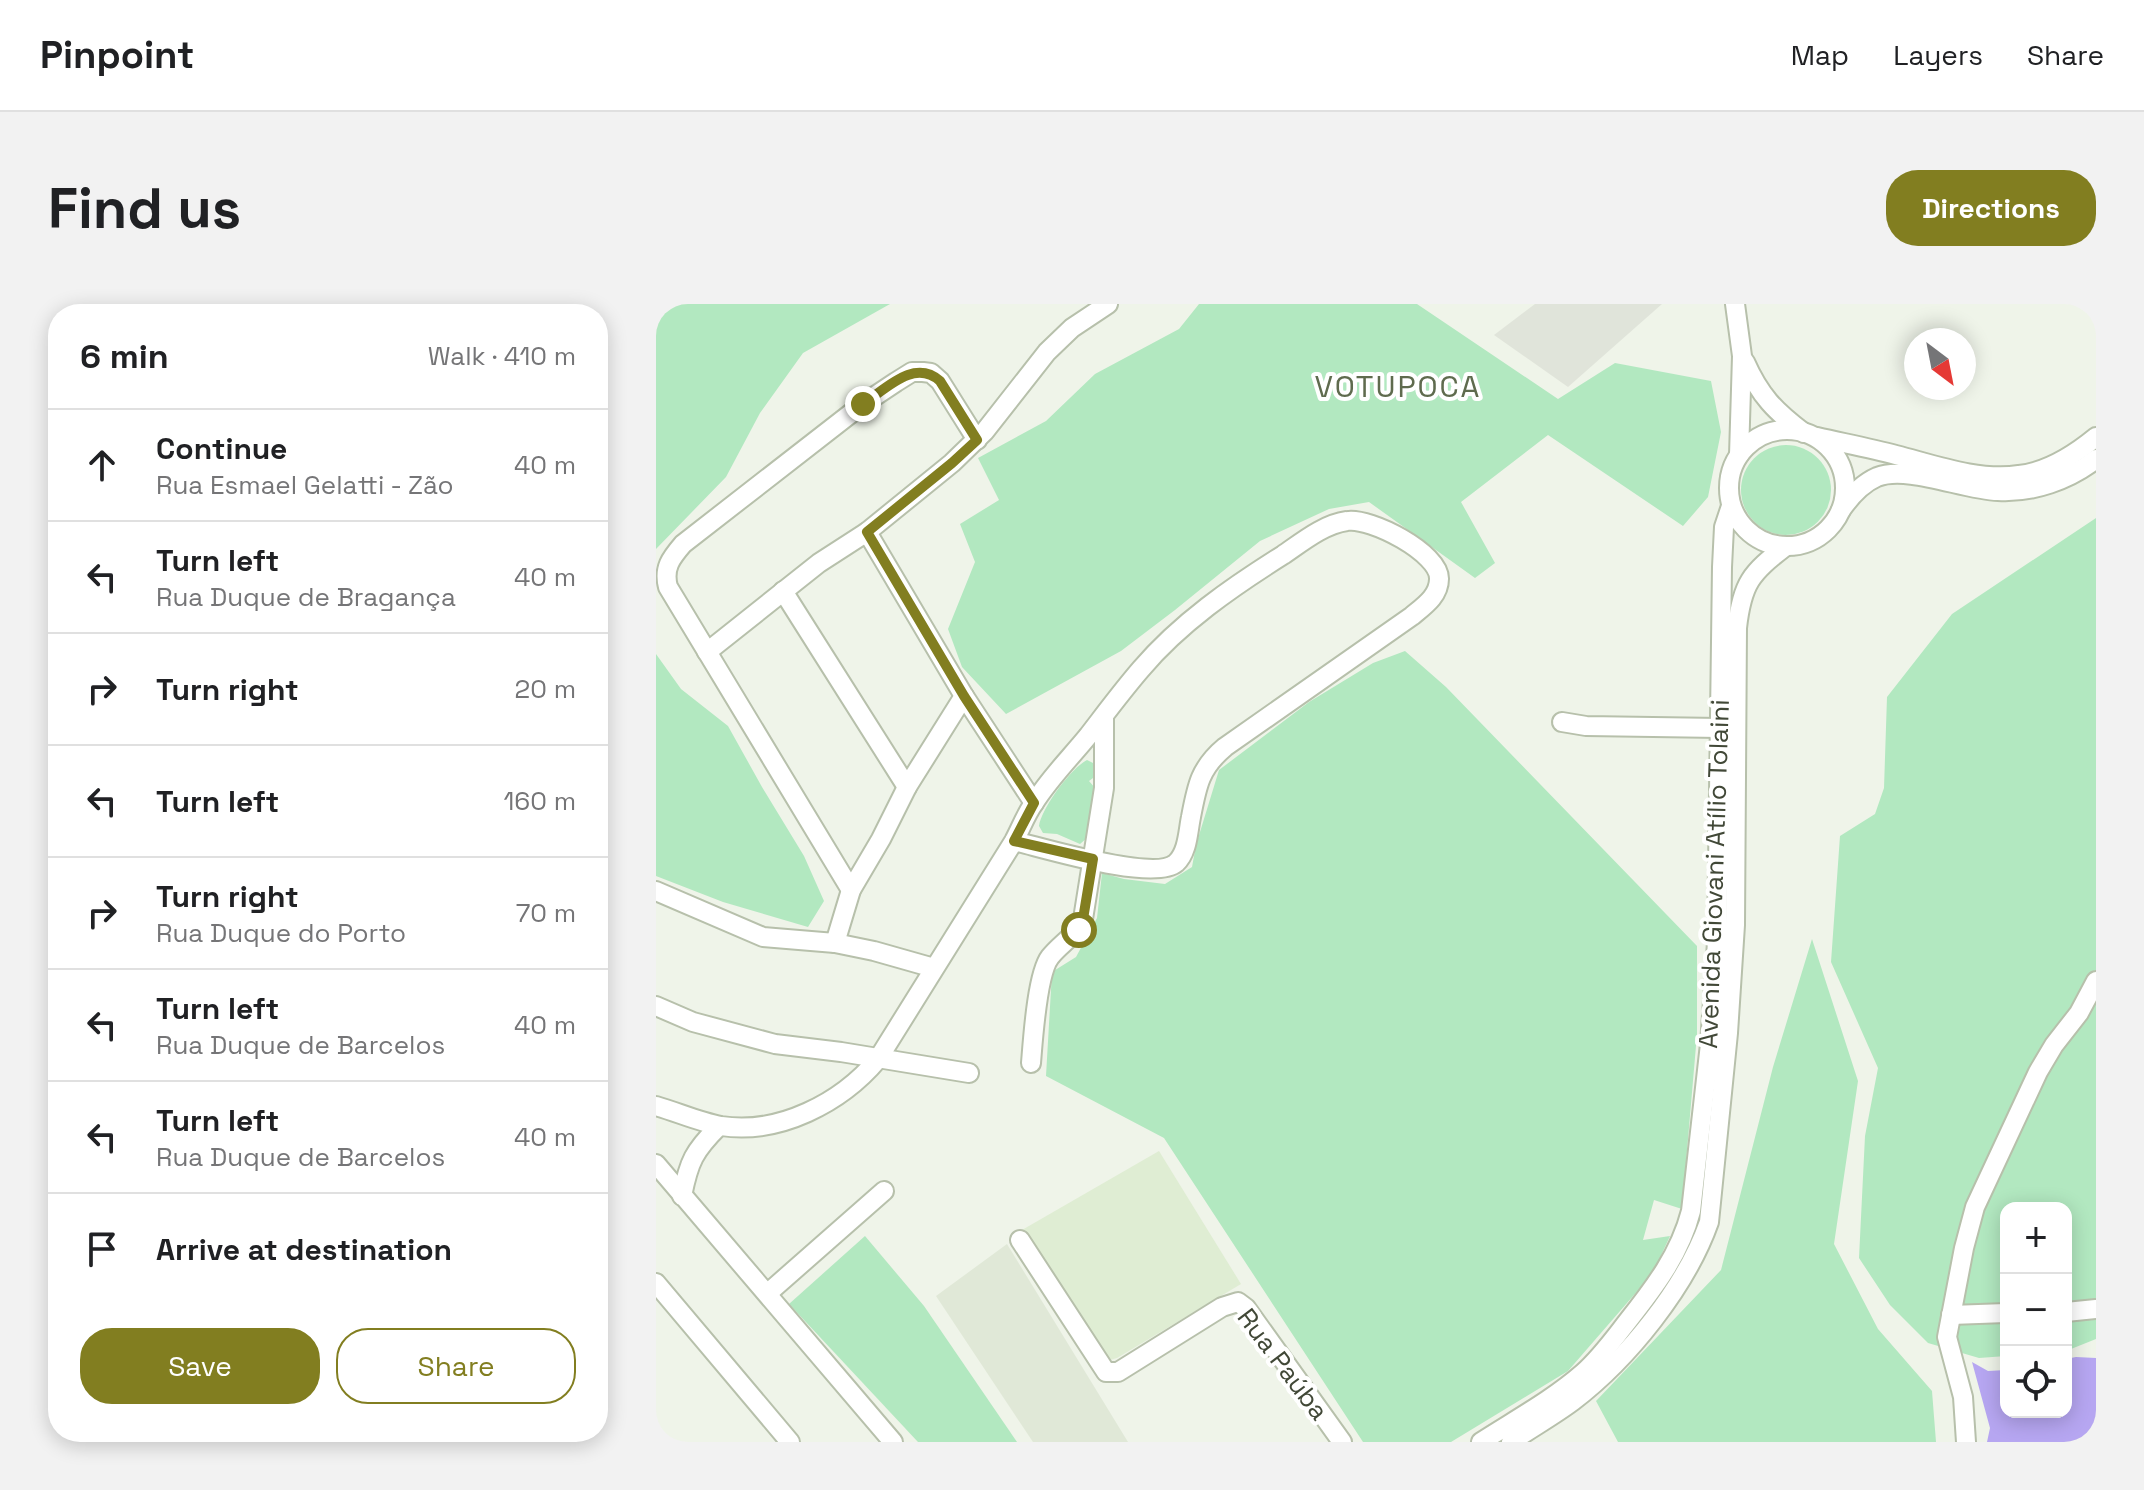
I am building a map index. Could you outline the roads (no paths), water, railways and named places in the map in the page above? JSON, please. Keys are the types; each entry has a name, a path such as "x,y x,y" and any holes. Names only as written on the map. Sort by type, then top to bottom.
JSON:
{"street":[{"path":"707,652 819,563 867,532 952,463 977,440 1047,352 1072,328 1108,304"},
{"path":"1735,304 1742,356 1739,455 1729,480 1731,506 1739,522 1752,535 1768,543 1786,546 1802,544 1817,537 1830,526 1851,496 1877,477 1896,473 2002,492 2050,484 2072,475 2096,459"},
{"path":"1742,356 1760,392 1789,421 1825,444 1835,455 1844,482 1844,497 1839,512"},
{"path":"851,890 668,587 665,576 668,564 683,544 863,404 912,372 931,373 940,381 977,440"},
{"path":"1739,455 1761,436 1790,430 1960,471 1998,476 2020,475 2066,459 2096,437"},
{"name":"Avenida Giovani Atílio Tolaini","path":"1481,1442 1553,1395 1599,1358 1647,1297 1671,1262 1685,1234 1696,1181 1716,957 1722,567 1724,527 1731,506"},
{"path":"656,1106 719,1126 748,1128 806,1113 850,1088 878,1059 1014,841 1034,803 1142,668 1217,599 1308,538 1349,520 1363,521 1385,529 1435,565 1440,582 1429,602 1213,758 1197,785 1185,847 1176,862 1168,868 1123,867 1014,841"},
{"path":"867,532 964,696 1034,803"},
{"name":"Avenida Giovani Atílio Tolaini","path":"1522,1438 1571,1403 1628,1349 1685,1275 1700,1248 1709,1222 1728,1033 1735,925 1739,605 1754,573 1786,546"},
{"path":"783,591 907,787"},
{"path":"835,943 851,890 907,787 964,696"},
{"path":"1031,1063 1041,977 1050,957 1079,930 1083,919 1104,788 1104,716"},
{"path":"1562,722 1586,726 1720,728"},
{"path":"656,891 763,937 835,943 934,968"},
{"path":"1966,1442 1963,1397 1947,1337 1971,1221 1988,1176 2038,1072 2079,1013 2096,981"},
{"path":"656,1006 693,1022 775,1044 969,1073"},
{"path":"682,1196 687,1170 700,1145 719,1126"},
{"path":"656,1164 893,1442"},
{"path":"768,1293 884,1191"},
{"name":"Rua Paúba","path":"1020,1240 1106,1372 1118,1372 1222,1307 1238,1302 1246,1308 1342,1442"},
{"path":"656,1283 790,1442"},
{"path":"2072,1311 2096,1309"},
{"path":"1951,1315 2000,1313"}],"district":[{"name":"VOTUPOCA","path":"1398,386"}]}
